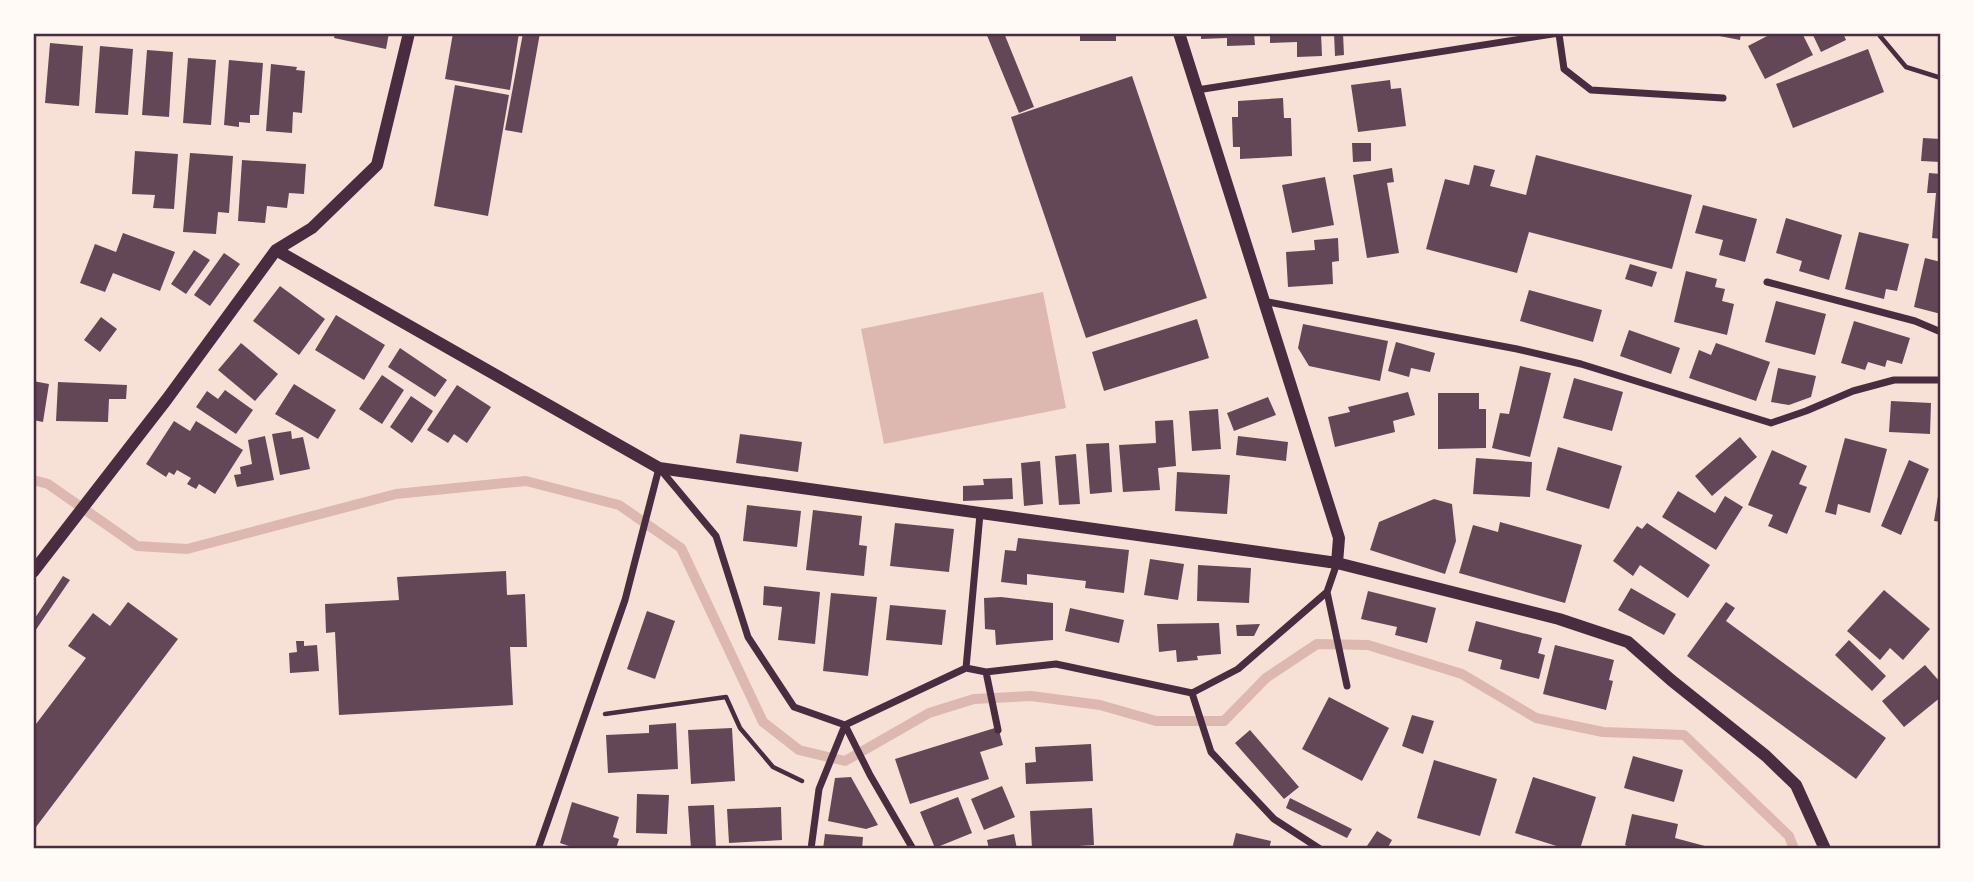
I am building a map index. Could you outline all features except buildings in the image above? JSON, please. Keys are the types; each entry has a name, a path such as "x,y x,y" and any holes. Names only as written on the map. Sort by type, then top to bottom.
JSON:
{"street":[{"path":"33,572 167,399 276,250 312,228 377,165 409,33"},
{"path":"811,849 819,789 845,725 965,668 986,672 1056,664 1192,694 1238,669 1327,592 1337,564 1339,538 1179,33"},
{"path":"1196,90 1559,34 1564,69 1591,90 1723,98"},
{"path":"276,250 659,468 716,536 748,637 794,707 845,725 870,775 914,849"},
{"path":"1767,282 1914,321 1941,332"},
{"path":"1262,300 1517,349 1581,364 1771,423 1853,391 1894,380 1941,380"},
{"path":"538,849 625,600 659,468"},
{"path":"659,468 1337,564 1559,619 1628,642 1766,756 1796,785 1825,849"},
{"path":"965,668 980,514"},
{"path":"1327,592 1347,686"},
{"path":"986,672 998,730"},
{"path":"1192,694 1211,752 1274,819 1320,849"}],"path":[{"path":"1880,33 1906,67 1941,78"},
{"path":"583,718 726,697 740,728 774,767 819,789"}],"shaded area":[{"path":"1043,292 1066,408 884,444 861,329"}],"waterway":[{"path":"33,480 48,484 137,546 187,549 396,494 526,481 619,505 681,548 763,722 799,750 845,761 929,713 974,699 1031,696 1100,705 1156,721 1224,721 1266,678 1317,644 1368,645 1462,674 1536,718 1603,732 1684,735 1789,836 1794,849"}]}
